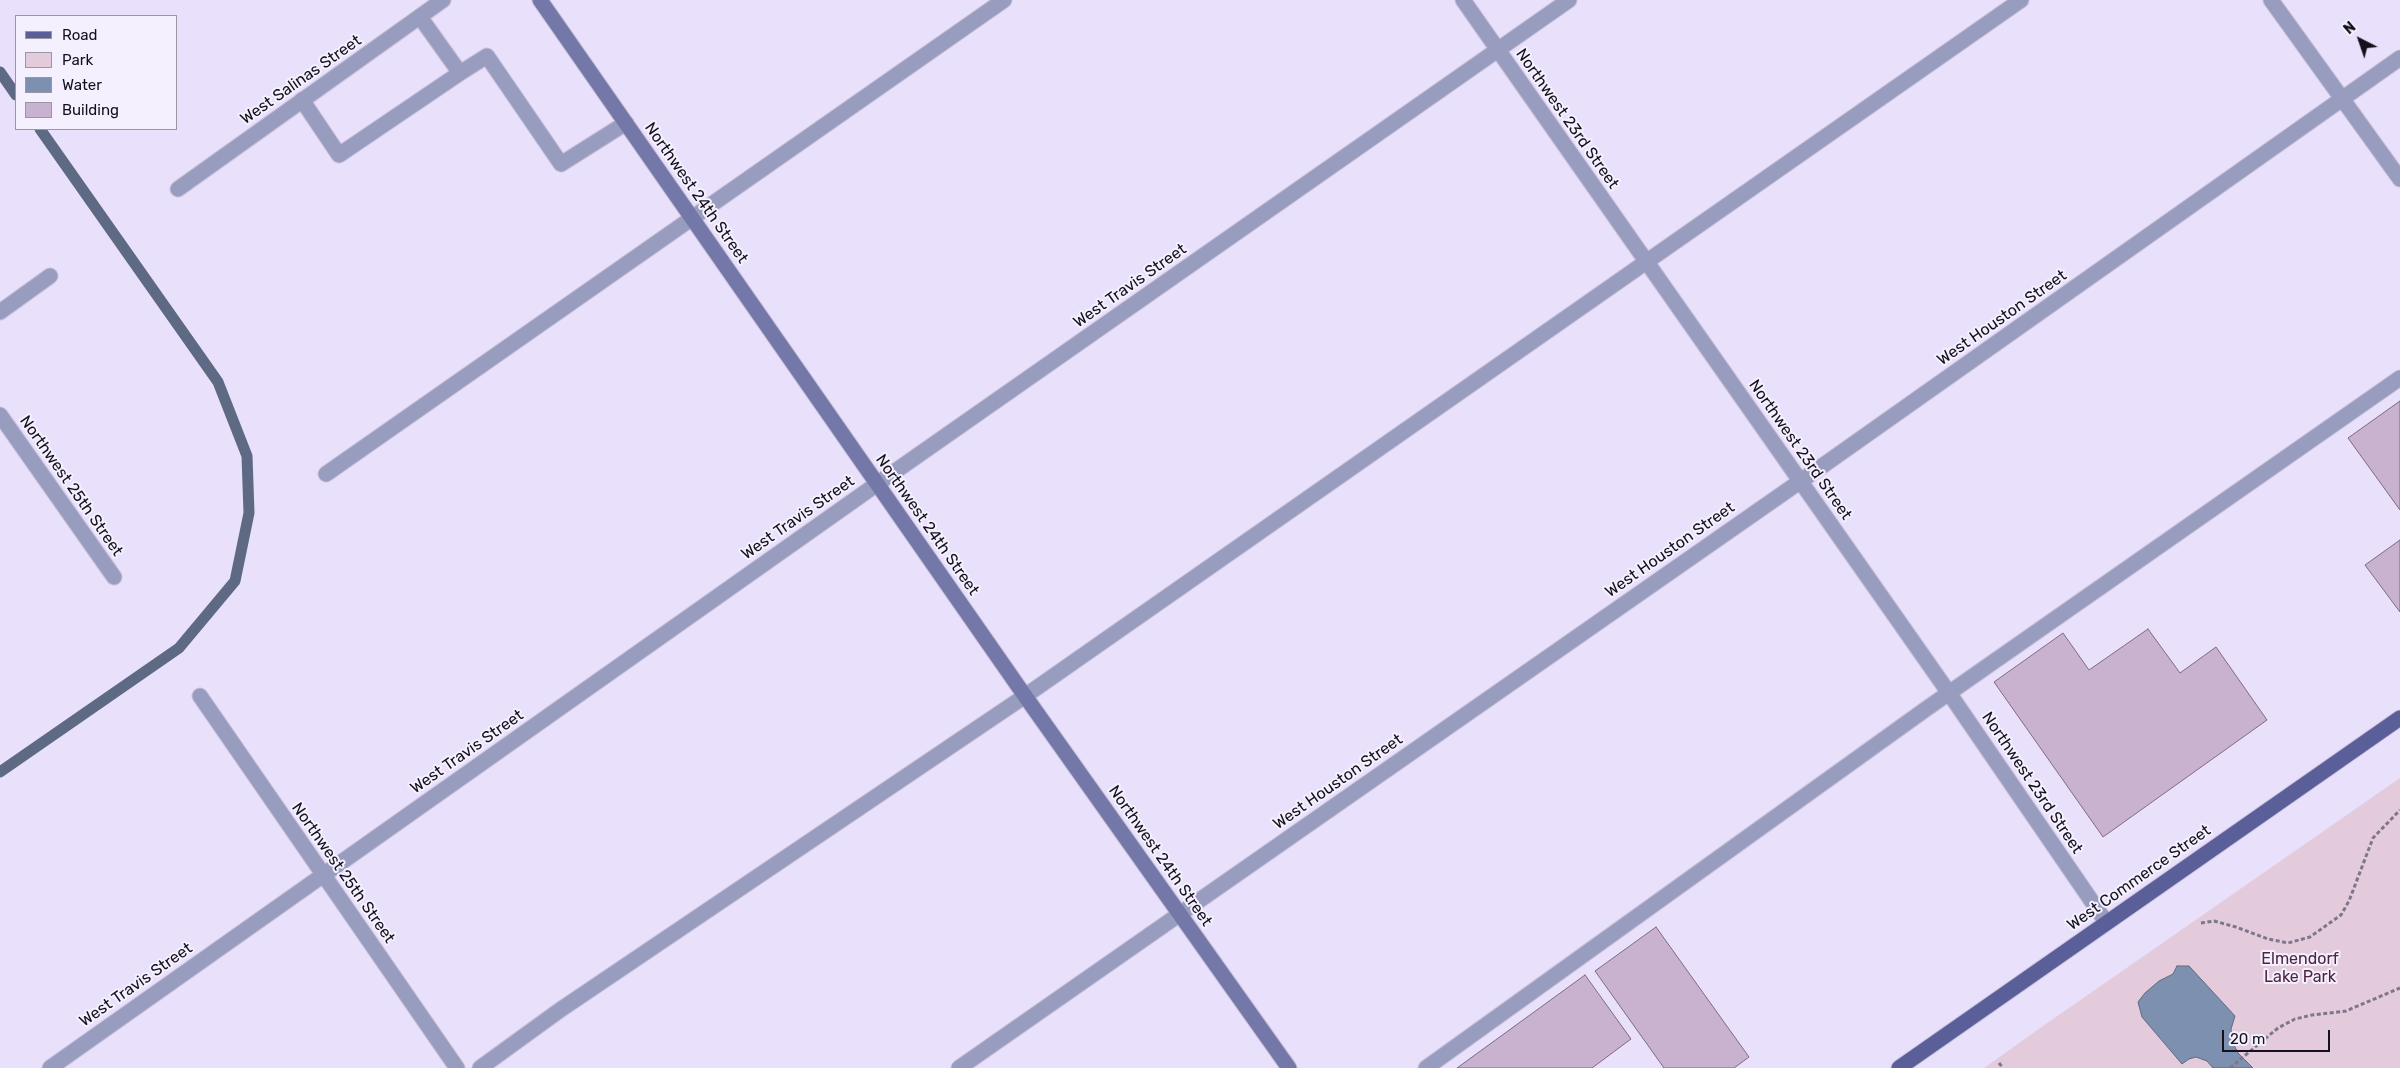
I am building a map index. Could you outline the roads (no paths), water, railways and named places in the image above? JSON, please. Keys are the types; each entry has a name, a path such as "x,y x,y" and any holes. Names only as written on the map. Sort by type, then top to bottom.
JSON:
{"main road":[{"name":"Northwest 24th Street","path":"540,0 1025,696 1289,1068"},
{"name":"West Commerce Street","path":"1899,1068 2400,718"}],"street":[{"name":"West Salinas Street","path":"178,188 443,0"},
{"path":"326,474 1004,0"},
{"name":"Northwest 23rd Street","path":"1462,0 1949,693 2106,922"},
{"name":"West Travis Street","path":"50,1068 877,484 1569,0"},
{"path":"480,1068 560,1010 1025,696 2021,0"},
{"path":"2271,0 2400,179"},
{"path":"420,17 460,73"},
{"path":"302,100 339,154 487,56 561,164 626,123"},
{"name":"West Houston Street","path":"959,1068 1800,481 2400,58"},
{"path":"0,312 50,276"},
{"path":"1426,1068 1949,693 2400,378"},
{"name":"Northwest 25th Street","path":"0,415 114,577"},
{"name":"Northwest 25th Street","path":"200,696 322,876 457,1068"}],"water":[{"path":"2177,966 2189,966 2235,1016 2231,1029 2233,1043 2238,1053 2253,1068 2213,1068 2207,1061 2196,1057 2182,1064 2142,1017 2138,1002 2159,981 2173,974"}],"waterway":[{"path":"0,72 15,94"},
{"path":"0,772 179,648 235,581 249,513 247,456 218,382 41,130"}],"park label":[{"name":"Elmendorf Lake Park","path":"2300,968"}]}
